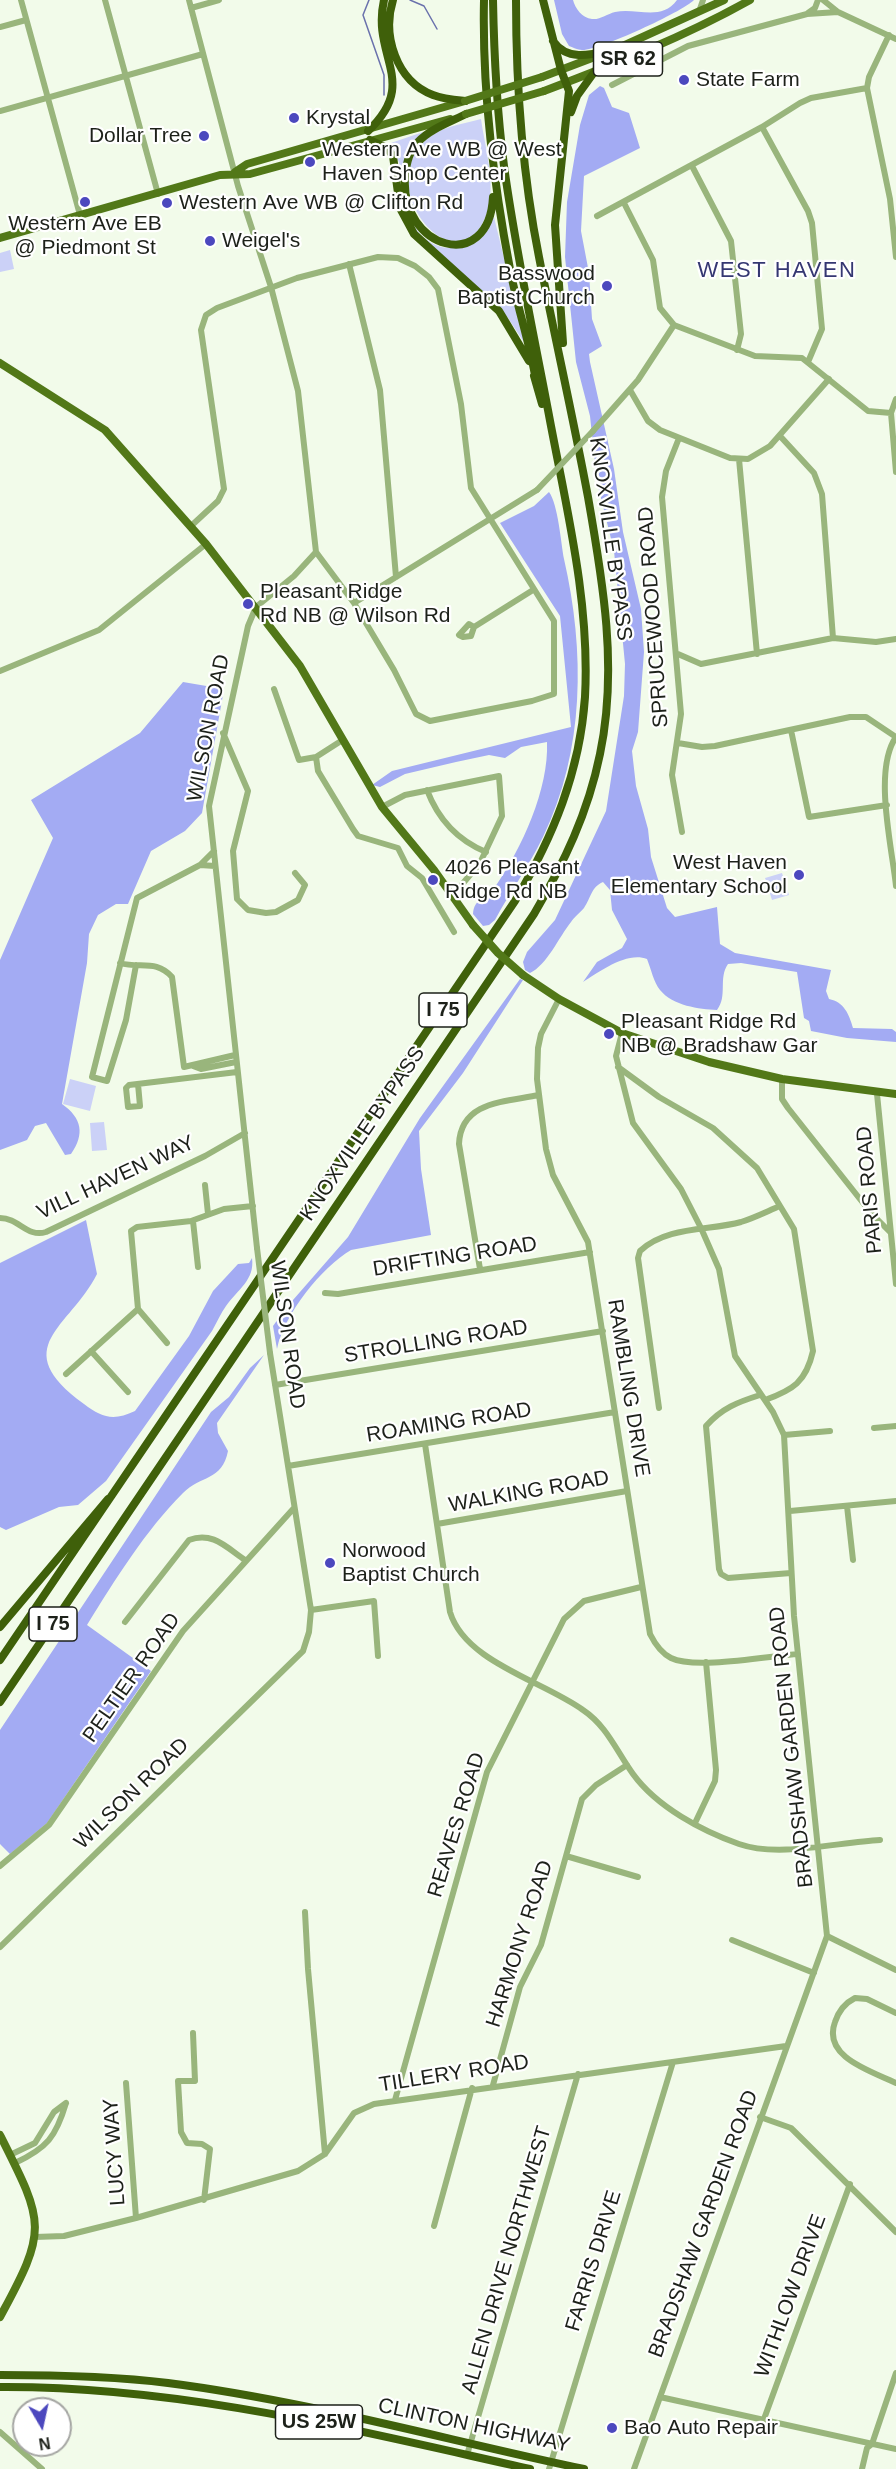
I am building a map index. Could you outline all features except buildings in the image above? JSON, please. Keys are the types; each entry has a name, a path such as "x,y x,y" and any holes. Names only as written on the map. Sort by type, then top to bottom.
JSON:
{"highway":[{"path":"368,130 382,117 394,88 393,74 381,35 384,0"},
{"path":"393,0 388,20 390,41 402,68 412,81 427,93 465,101"},
{"path":"466,114 437,128 418,142 408,161 405,179 408,203 417,223 433,240 453,246 467,242 482,231 490,219 494,199 477,0"},
{"path":"483,53 484,0"},
{"name":"KNOXVILLE BYPASS","path":"0,1660 510,910 544,853 563,807 577,753 585,699 586,645 575,553 504,164 496,82 493,0"},
{"name":"KNOXVILLE BYPASS","path":"0,1702 534,914 565,861 587,808 601,753 608,698 609,642 597,548 567,384 528,195 519,122 516,0"},
{"path":"543,0 569,97 555,225 567,384"},
{"path":"552,39 560,49 572,55 582,56 619,48"},
{"path":"565,129 577,96 595,71"},
{"path":"487,128 510,272 536,381"},
{"path":"370,140 387,148 393,156 397,167 397,196 408,225 420,240 498,310 527,356 553,436"},
{"path":"0,1627 99,1506 117,1491"},
{"name":"CLINTON HIGHWAY","path":"0,2375 128,2379 168,2383 266,2400 470,2444 550,2465 584,2469"},
{"path":"127,2392 128,2379"},
{"name":"CLINTON HIGHWAY","path":"0,2387 127,2392 264,2411 467,2455 508,2467 530,2469"},
{"path":"264,2411 266,2400"},
{"path":"376,2435 380,2424"}],"main road":[{"name":"SR 62","path":"1,235 235,172 247,164 542,77 619,48 724,0"},
{"path":"710,22 724,9 729,0"},
{"path":"710,22 750,0"},
{"name":"SR 62","path":"235,172 250,174 544,91 710,22"},
{"path":"0,363 105,430 191,526 300,666 341,741 382,807 434,870 473,925 498,953 523,975 559,999 622,1033 709,1062 782,1079 878,1094 896,1094"},
{"path":"0,2135 33,2205 35,2237 26,2270 0,2317"}],"street":[{"path":"21,0 80,215"},
{"path":"105,0 158,194"},
{"path":"189,0 235,172 271,287 298,391 316,552 354,603 394,670 416,714 430,721 532,701 554,694 554,621 474,496 468,477 461,404 438,289 429,277 415,266 388,257 349,264 271,287 210,311 201,324 225,480 218,501 191,526"},
{"path":"191,8 219,0"},
{"path":"699,12 703,0"},
{"path":"807,14 815,8 818,0"},
{"path":"823,0 838,12 896,39"},
{"path":"612,85 688,46 807,14 838,12"},
{"path":"0,27 26,20"},
{"path":"889,35 869,76 867,88 890,199 896,257"},
{"path":"0,111 203,54"},
{"path":"597,216 624,204 811,98 855,92 867,88"},
{"path":"762,127 808,211 812,224 822,329 808,362"},
{"path":"692,166 731,241 741,334 737,350"},
{"path":"624,204 652,260 660,308 674,325 755,356 802,358 868,411 891,413"},
{"path":"349,264 380,390 396,577"},
{"path":"354,603 537,490 630,390 674,325"},
{"path":"630,390 652,425 679,438 739,459 748,459 764,452 829,380"},
{"path":"896,399 891,413 896,472"},
{"path":"780,436 814,473 822,494 833,638"},
{"name":"SPRUCEWOOD ROAD","path":"679,438 666,471 662,496 678,654 681,714 672,775 682,832"},
{"path":"739,459 757,654"},
{"path":"1,668 99,630 206,544"},
{"path":"256,607 294,576 316,552"},
{"path":"474,627 533,590"},
{"name":"WILSON ROAD","path":"0,1947 289,1667 303,1651 309,1632 311,1610 270,1353 257,1248 209,796 248,626 256,607"},
{"path":"678,654 701,664 833,638 876,642 896,639"},
{"path":"274,689 299,760 316,757 341,741"},
{"path":"678,743 702,747 716,746 850,717 866,717 896,737 886,761 887,805 888,817 892,824 896,886"},
{"path":"791,730 809,817 887,805"},
{"path":"223,732 248,791 233,851 237,899 248,910 266,914 281,909 298,900 304,890 305,885 295,873"},
{"path":"316,757 318,771 358,836 398,848 407,866 423,878 454,932"},
{"path":"382,807 405,795 499,776 502,816 473,874 459,888"},
{"path":"427,790 434,807 454,832 486,852"},
{"path":"888,817 896,816"},
{"path":"136,965 126,1020 107,1081 92,1077 137,898 200,865 214,851"},
{"path":"200,865 215,866"},
{"path":"423,878 434,870"},
{"path":"120,963 159,966 172,977 180,1052 184,1067 194,1066 200,1062 236,1059"},
{"name":"RAMBLING DRIVE","path":"559,999 542,1034 538,1048 539,1095 549,1165 588,1242 650,1634 658,1648 678,1661 706,1662 798,1654"},
{"name":"BRADSHAW GARDEN ROAD","path":"622,1033 616,1056 633,1123 681,1189 701,1228 719,1269 735,1356 784,1435 790,1511 791,1573 827,1936 634,2469"},
{"path":"618,1067 659,1097 713,1128 757,1168 794,1229 813,1351 810,1365 798,1385 731,1405 716,1414 706,1426 721,1574 734,1578 791,1573"},
{"path":"138,1084 237,1072"},
{"path":"782,1079 782,1099 788,1108 871,1213 890,1232"},
{"name":"PARIS ROAD","path":"878,1094 896,1284"},
{"path":"480,1269 459,1144 463,1124 470,1114 479,1109 539,1095"},
{"name":"VILL HAVEN WAY","path":"0,1218 13,1220 32,1233 46,1232 205,1156 245,1133"},
{"path":"205,1185 208,1214"},
{"path":"167,1343 138,1309 131,1231 137,1227 193,1221 224,1209 253,1206"},
{"path":"659,1408 638,1258 645,1246 673,1235 701,1228 742,1222 780,1206"},
{"path":"193,1221 198,1267"},
{"name":"DRIFTING ROAD","path":"325,1293 338,1294 590,1252"},
{"path":"66,1374 138,1309"},
{"name":"STROLLING ROAD","path":"275,1385 603,1331"},
{"path":"91,1351 128,1392"},
{"name":"ROAMING ROAD","path":"288,1466 615,1412"},
{"path":"874,1428 896,1426"},
{"path":"784,1435 830,1431"},
{"path":"425,1444 448,1601 457,1629 479,1651 593,1717 651,1794 695,1823 740,1845 753,1848 818,1846 880,1840"},
{"name":"WALKING ROAD","path":"437,1524 627,1491"},
{"path":"790,1511 896,1501"},
{"path":"847,1506 853,1560"},
{"name":"PELTIER ROAD","path":"0,1866 49,1826 183,1630 294,1508"},
{"path":"125,1622 189,1540 200,1536 212,1537 245,1560"},
{"name":"REAVES ROAD","path":"395,2100 488,1772 564,1619 574,1609 596,1596 641,1587"},
{"path":"311,1610 374,1601 378,1656"},
{"path":"695,1823 715,1781 716,1770 706,1662"},
{"name":"HARMONY ROAD","path":"493,2085 520,1987 541,1945 582,1799 596,1785 627,1765"},
{"path":"566,1856 638,1877"},
{"path":"305,1912 325,2154"},
{"path":"827,1936 896,1970"},
{"path":"732,1940 814,1973"},
{"path":"896,2013 867,1999 855,1998 842,2007 832,2032 832,2042 843,2056 896,2083"},
{"path":"194,2033 195,2081 178,2082 181,2132 187,2143 202,2144 210,2149 204,2200"},
{"name":"TILLERY ROAD","path":"35,2237 64,2236 136,2218 298,2171 325,2154 354,2113 374,2104 493,2085 786,2046"},
{"name":"FARRIS DRIVE","path":"550,2465 673,2062"},
{"name":"ALLEN DRIVE NORTHWEST","path":"467,2455 578,2074"},
{"name":"LUCY WAY","path":"126,2083 136,2218"},
{"path":"434,2226 472,2088"},
{"path":"66,2103 61,2119 47,2144 40,2151 13,2159 35,2144 54,2112 66,2103"},
{"path":"760,2116 791,2128 896,2232"},
{"name":"WITHLOW DRIVE","path":"764,2419 850,2184"},
{"path":"862,2469 867,2448 872,2444 896,2373"},
{"path":"660,2397 896,2449"},
{"path":"0,2432 40,2468"}],"shaded area":[{"path":"554,0 573,0 582,15 595,19 623,11 656,12 671,7 677,0 694,0 640,30 591,49 582,50 569,46 562,34"},
{"path":"600,86 604,88 612,107 629,113 640,148 584,176 581,231 589,273 592,319 602,346 589,354 590,362 614,469 623,532 641,609 644,652 638,732 632,751 636,786 648,829 651,857 667,908 675,917 717,907 720,944 735,953 831,970 826,991 829,999 839,1003 845,1009 853,1028 892,1029 896,1032 896,1042 847,1038 811,1031 809,1021 804,1018 797,972 741,963 728,964 725,969 722,999 717,1010 687,1006 672,1000 656,984 647,959 639,957 613,964 583,982 597,962 622,948 627,939 612,910 610,890 603,882 594,890 584,908 572,920 542,964 530,973 525,970 523,962 527,952 555,920 606,811 624,696 625,664 614,551 597,482 590,416 576,362 565,257 567,202 580,125 589,95"},
{"path":"481,119 491,182 489,207 485,218 471,237 454,242 437,235 422,220 411,199 408,176 415,153 434,134"},
{"path":"423,132 406,166 401,184 399,162 388,144"},
{"path":"401,187 410,218 419,232 430,242 443,247 456,248 470,243 483,233 494,217 525,344 508,318 414,229 403,206"},
{"path":"10,250 14,269 0,272 0,253"},
{"path":"549,492 557,514 575,629 578,664 574,735 557,804 543,837 495,920 483,926 473,914 474,909 478,902 492,891 505,872 532,818 544,779 547,742 521,747 505,758 489,755 405,774 380,787 372,785 392,771 571,727 560,616 500,523 534,506"},
{"path":"183,682 224,689 202,813 185,831 151,851 128,904 116,904 98,915 89,934 87,963 62,1104 69,1109 77,1121 80,1133 78,1140 71,1154 65,1155 46,1123 35,1126 27,1140 0,1150 0,960 53,838 31,800 140,733"},
{"path":"782,873 789,895 772,900 765,878"},
{"path":"520,979 523,980 463,1073 419,1131 421,1169 431,1235 351,1250 340,1258 317,1280 296,1307 287,1321 277,1349 273,1326 348,1237 420,1118"},
{"path":"70,1079 96,1086 90,1111 63,1104"},
{"path":"104,1122 107,1150 92,1151 90,1123"},
{"path":"86,1220 97,1274 51,1338 47,1352 49,1367 61,1384 84,1404 103,1415 114,1417 135,1411 189,1336 213,1291 238,1264 249,1263 252,1258 251,1272 245,1284 224,1309 212,1331 106,1481 78,1505 59,1507 6,1530 0,1527 0,1263"},
{"path":"264,1355 217,1423 218,1433 228,1451 221,1468 190,1487 156,1523 131,1556 87,1625 151,1671 47,1823 10,1854 0,1844 0,1730 211,1412 229,1397 250,1368"}],"waterway":[{"path":"369,0 363,15 384,75 384,95"},
{"path":"410,0 424,6 437,29"}],"place":[{"name":"State Farm","path":"684,80"},
{"name":"Krystal","path":"294,118"},
{"name":"Dollar Tree","path":"204,136"},
{"name":"Western Ave WB @ West Haven Shop Center","path":"310,162"},
{"name":"Western Ave EB @ Piedmont St","path":"85,202"},
{"name":"Western Ave WB @ Clifton Rd","path":"167,203"},
{"name":"Weigel's","path":"210,241"},
{"name":"Basswood Baptist Church","path":"607,286"},
{"name":"Pleasant Ridge Rd NB @ Wilson Rd","path":"248,604"},
{"name":"West Haven Elementary School","path":"799,875"},
{"name":"4026 Pleasant Ridge Rd NB","path":"433,880"},
{"name":"Pleasant Ridge Rd NB @ Bradshaw Gar","path":"609,1034"},
{"name":"Norwood Baptist Church","path":"330,1563"},
{"name":"Bao Auto Repair","path":"612,2428"}],"district":[{"name":"WEST HAVEN","path":"777,271"}]}
